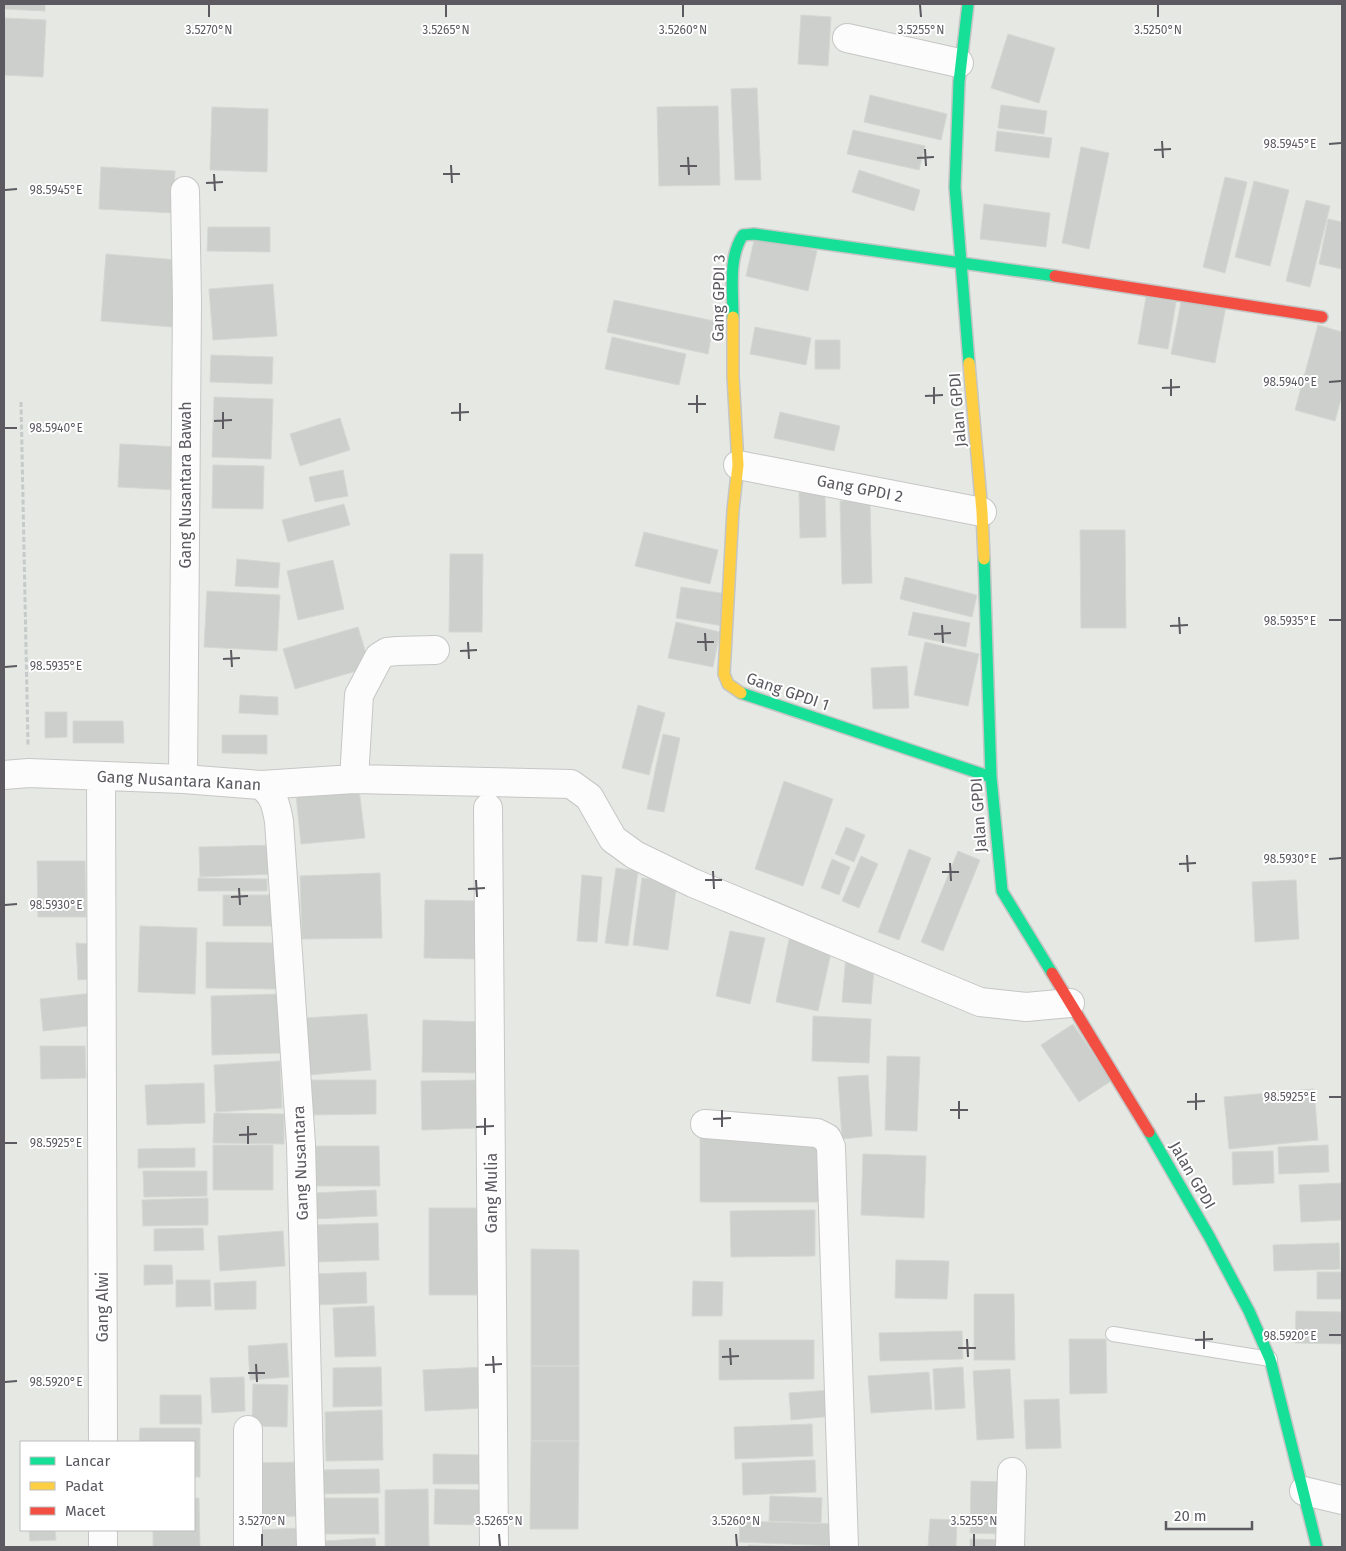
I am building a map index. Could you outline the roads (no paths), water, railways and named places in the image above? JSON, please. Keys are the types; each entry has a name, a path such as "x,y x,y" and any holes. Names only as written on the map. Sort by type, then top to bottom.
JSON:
{"street":[{"name":"Jalan GPDI","path":"968,4 959,63 954,165 955,214 961,261 982,512 991,777 1002,891 1209,1236 1249,1311 1270,1359 1304,1491 1316,1547"},
{"path":"848,38 959,63"},
{"name":"Gang Nusantara Bawah","path":"183,779 187,312 185,191"},
{"name":"Gang GPDI 3","path":"738,464 733,376 733,270 736,245 743,235 754,234 961,261"},
{"path":"961,261 1322,317"},
{"name":"Gang GPDI 2","path":"738,464 982,512"},
{"name":"Gang GPDI 1","path":"738,464 732,510 724,674 728,684 738,692 991,777"},
{"path":"354,779 359,695 379,657 387,652 435,650"},
{"name":"Gang Nusantara Kanan","path":"16,774 183,779 261,785 354,779 571,784 589,797 613,839 635,855 693,883 980,1002 1026,1008 1070,1003"},
{"name":"Gang Alwi","path":"101,776 103,1441"},
{"name":"Gang Nusantara","path":"261,785 276,802 279,821 299,1124 311,1547"},
{"name":"Gang Mulia","path":"488,808 494,1547"},
{"path":"705,1124 817,1133 828,1138 831,1147 844,1547"},
{"path":"248,1430 248,1547"},
{"path":"1010,1547 1012,1472"},
{"path":"1304,1491 1342,1500"},
{"path":"103,1531 103,1547"}],"lane":[{"path":"1113,1334 1270,1359"}]}
